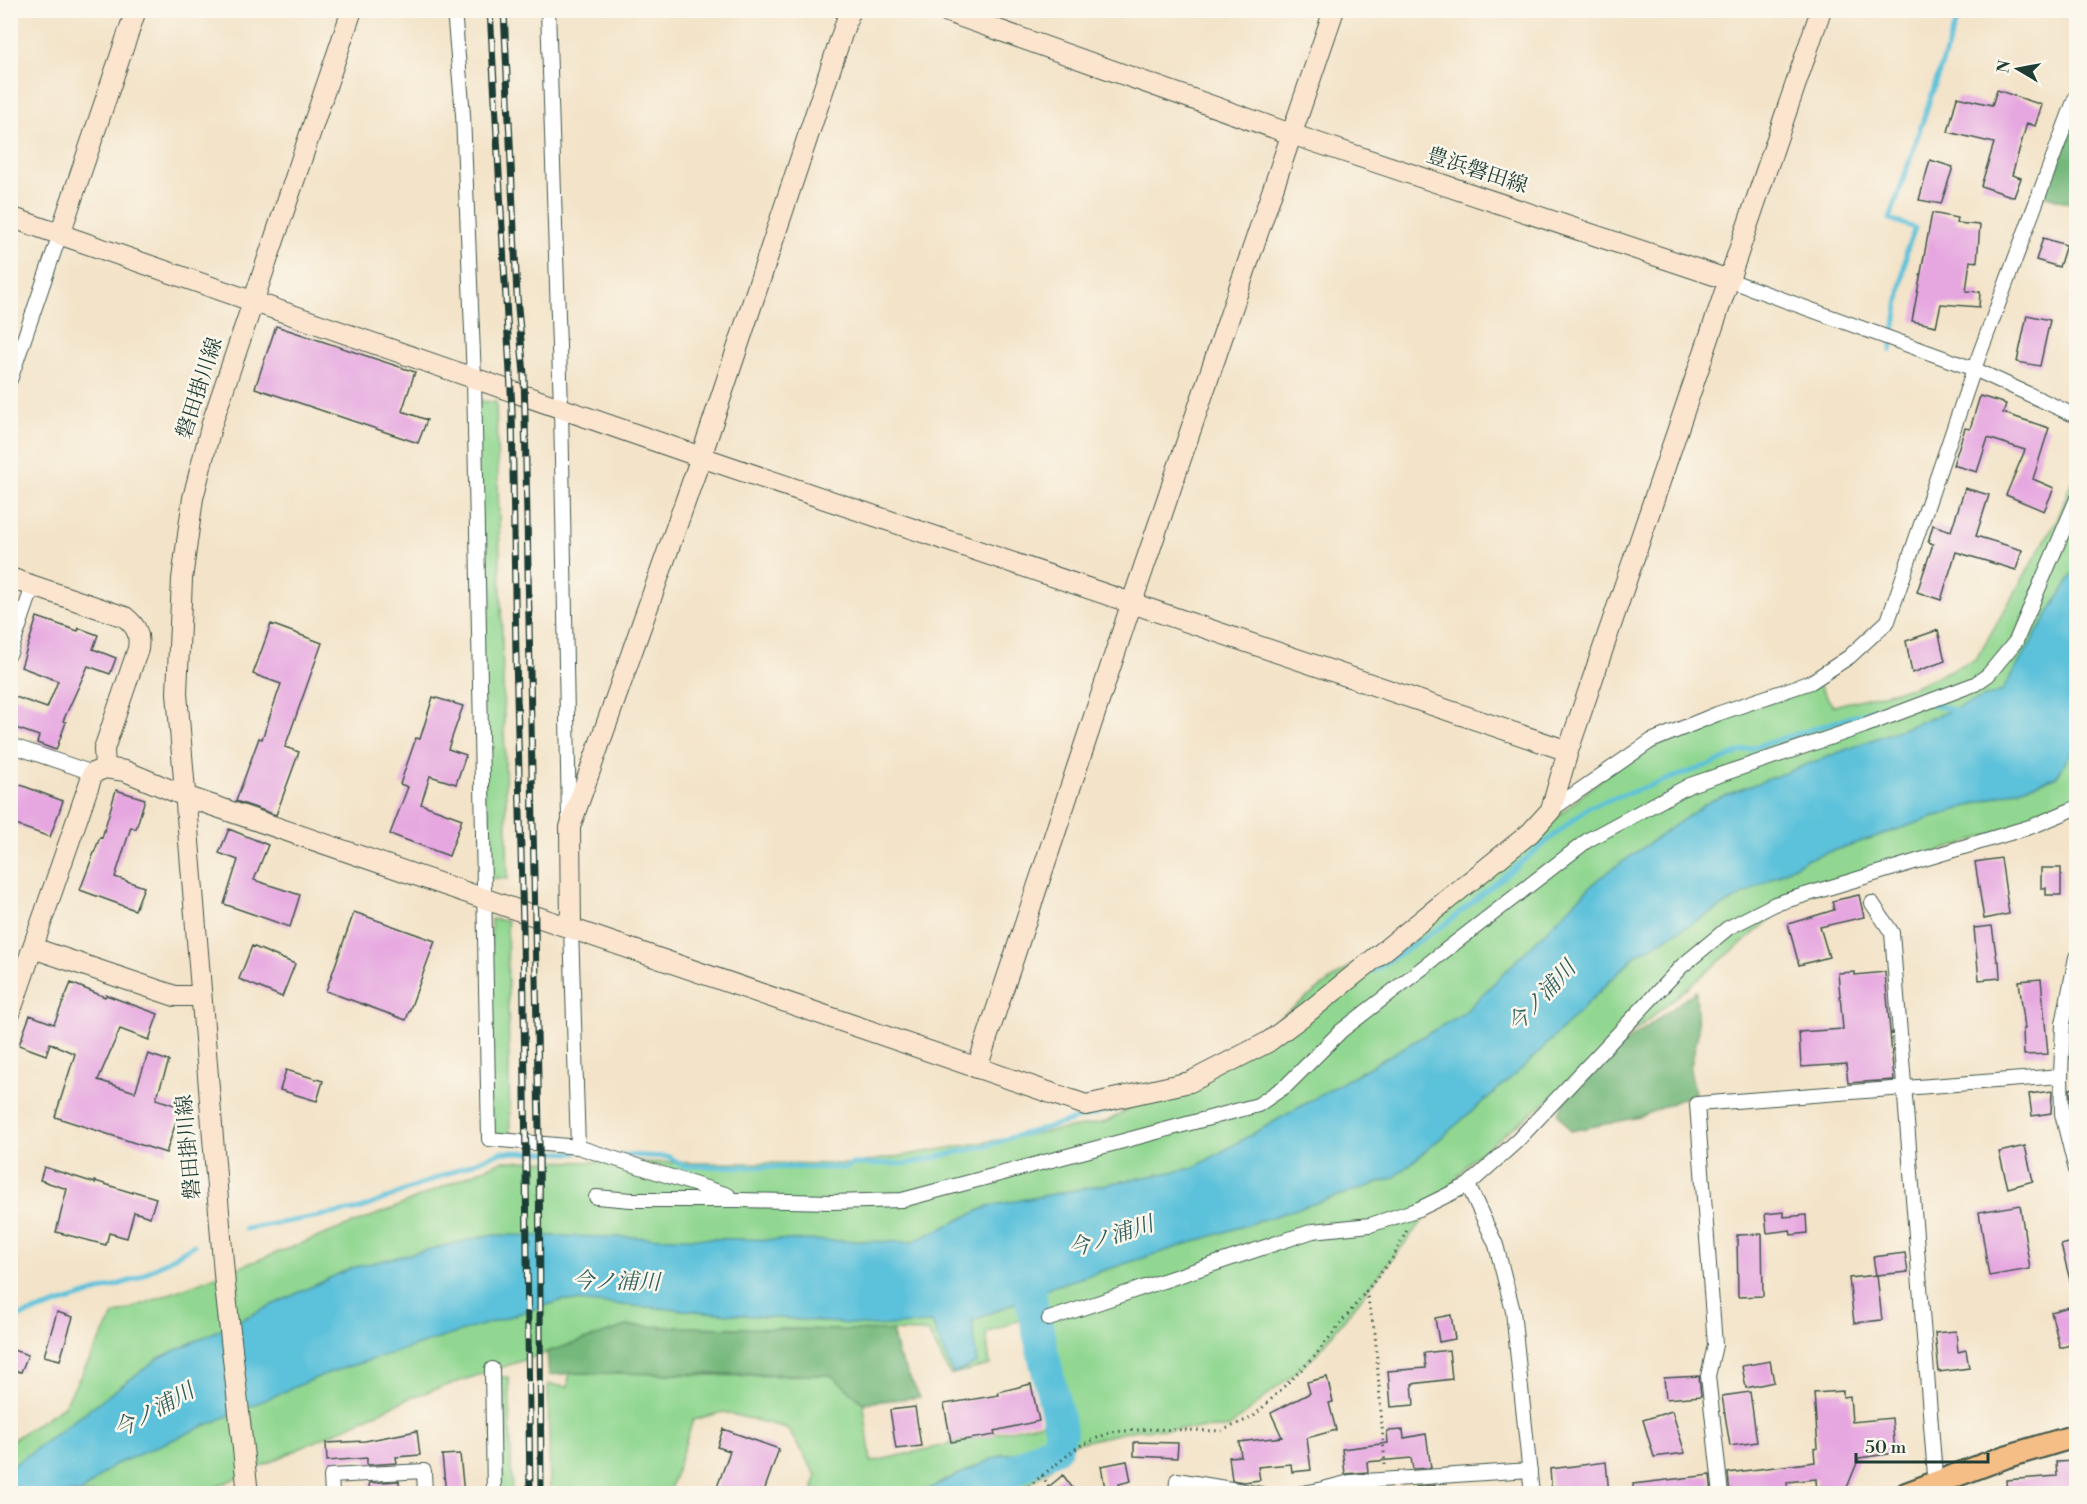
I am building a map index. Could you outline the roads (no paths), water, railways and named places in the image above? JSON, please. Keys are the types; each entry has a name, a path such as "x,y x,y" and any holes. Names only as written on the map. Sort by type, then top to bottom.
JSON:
{"main road":[{"path":"1906,1494 1936,1488 2005,1457 2076,1436"}],"street":[{"path":"10,380 136,10"},
{"name":"磐田掛川線","path":"248,1494 225,1286 177,693 182,579 189,525 212,423 352,10"},
{"path":"454,10 463,115 474,378 489,1139 578,1147 741,1200"},
{"path":"548,10 561,408 571,928 578,1147"},
{"path":"570,827 701,457 850,10"},
{"name":"豊浜磐田線","path":"942,10 1290,134 1729,280"},
{"path":"977,1068 1132,602 1334,10"},
{"path":"1551,810 1568,751 1821,10"},
{"path":"10,745 99,771 124,771 185,796 1086,1104 1190,1082 1268,1042 1530,833 1551,810 1651,741 1717,714 1811,682 1849,657 1888,621 1974,369 2076,96"},
{"path":"10,217 701,457 1568,751"},
{"path":"1729,280 1974,369 2076,416"},
{"path":"596,1197 631,1200 831,1202 902,1200 1258,1105 1287,1085 1350,1024 1588,840 1690,785 1863,726 1975,684 1989,675 2016,640 2076,501"},
{"path":"10,578 125,617 140,635 138,649 104,749 99,771 10,1013"},
{"path":"10,654 33,586"},
{"path":"1049,1319 1313,1231 1370,1225 1419,1209 1468,1185 1517,1141 1682,966 1728,928 1775,904 2033,826 2076,808"},
{"path":"1872,903 1892,933 1936,1488"},
{"path":"33,948 175,996 201,996"},
{"path":"2076,957 2063,1024 2061,1076 2062,1114 2076,1170"},
{"path":"1721,1494 1708,1376 1716,1345 1697,1104 2061,1076"},
{"path":"1468,1185 1496,1245 1513,1311 1532,1494"},
{"path":"492,1369 494,1494"},
{"path":"1298,1494 1350,1482 1530,1470"},
{"path":"332,1494 331,1476 424,1471 425,1494"},
{"path":"1176,1494 1177,1480 1261,1494"}],"water":[{"name":"今ノ浦川","path":"2076,568 2076,746 2056,777 1805,860 1636,955 1526,1065 1394,1178 1052,1287 972,1321 977,1363 953,1374 932,1323 874,1326 563,1300 325,1374 112,1466 81,1493 11,1494 11,1467 159,1358 351,1268 490,1235 912,1242 989,1206 1193,1168 1464,1013 1598,879 1710,801 2002,691"},
{"path":"1048,1451 994,1493 923,1493 1003,1454"}],"waterway":[{"path":"1891,351 1907,249 1915,228 1890,219 1960,10"},
{"path":"1373,971 1447,923 1589,807 1720,761 1742,751 1909,699 1920,701"},
{"path":"1932,704 1957,711"},
{"path":"621,1155 669,1157 684,1166 846,1168 852,1164 907,1164 994,1144 1117,1108"},
{"path":"245,1229 360,1209 501,1152 576,1153"},
{"path":"11,1319 136,1279 194,1245"},
{"path":"973,1494 1056,1447 1061,1432 1032,1305 1026,1262"}],"railway":[{"path":"490,10 512,409 523,928 530,1494"},
{"path":"504,10 517,296 524,374 539,1130 541,1494"}]}
